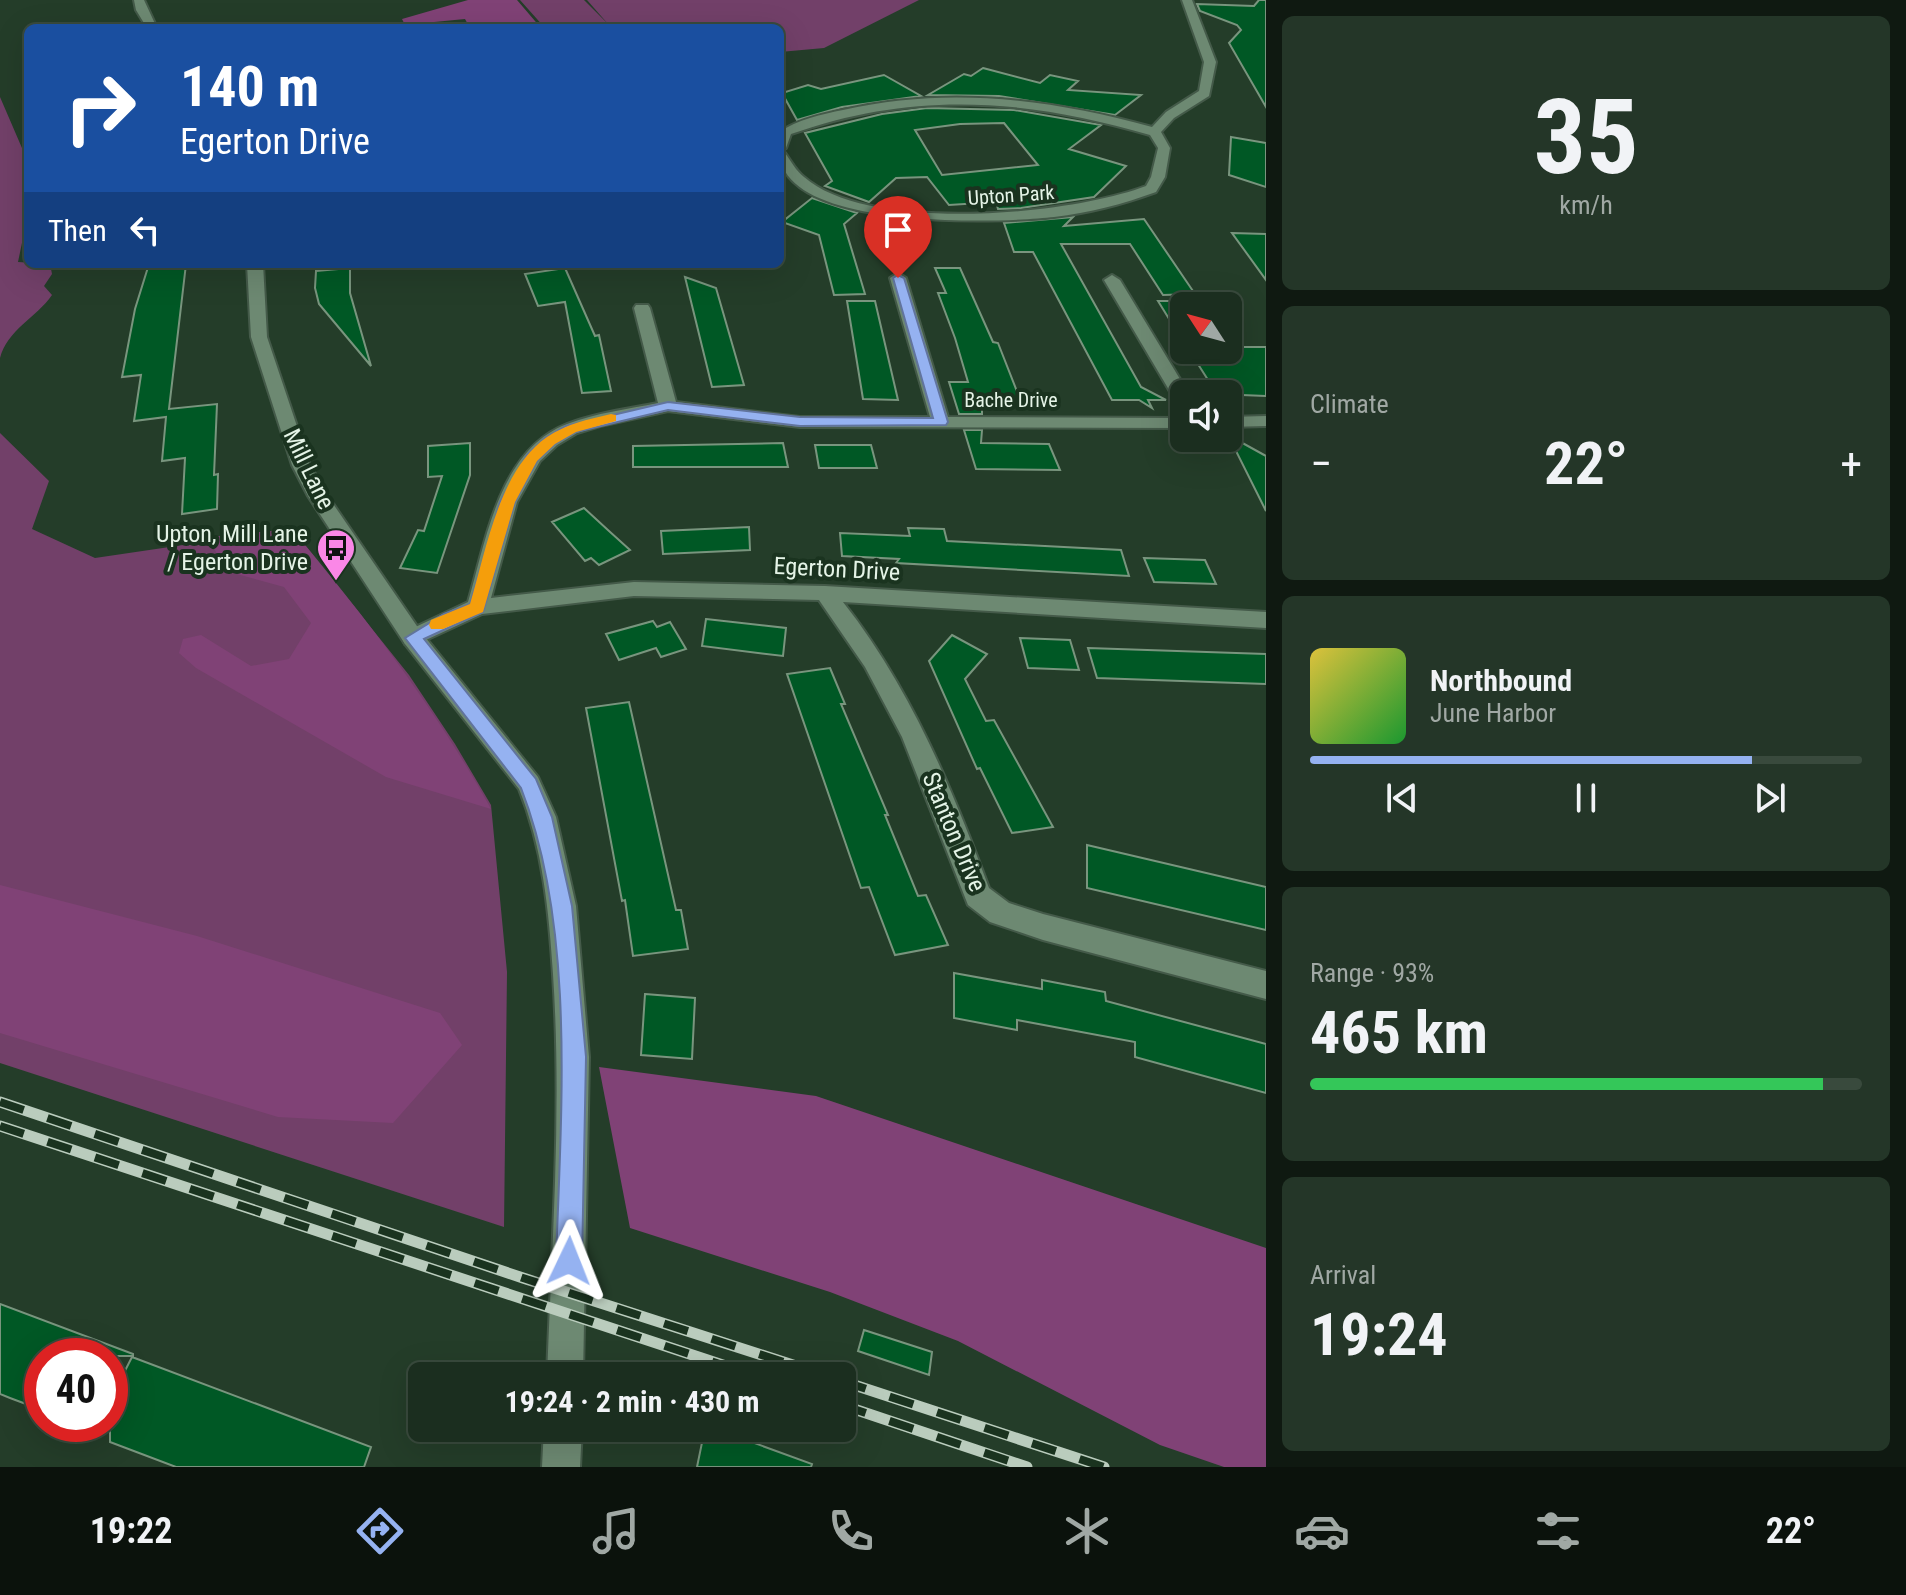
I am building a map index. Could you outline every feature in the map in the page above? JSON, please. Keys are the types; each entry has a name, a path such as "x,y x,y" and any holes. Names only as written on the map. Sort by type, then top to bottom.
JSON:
{"street":[{"path":"139,0 150,24"},
{"path":"784,130 834,113 895,103 954,100 1044,104 1088,112 1155,132 1170,115 1205,93 1210,62 1187,0"},
{"name":"Upton Park","path":"784,166 800,183 852,205 947,218 1015,218 1088,208 1151,189 1158,177 1164,148 1155,132"},
{"name":"Mill Lane","path":"255,268 259,337 301,465 318,496 413,638 529,784 543,817 562,906 574,1057 565,1362"},
{"path":"898,278 941,422"},
{"path":"1112,280 1172,380"},
{"path":"642,308 668,406"},
{"name":"Bache Drive","path":"478,607 507,502 532,458 550,441 571,429 668,406 800,422 1170,423"},
{"path":"1242,422 1266,421"},
{"name":"Egerton Drive","path":"413,638 449,618 478,607 634,589 825,593 1266,620"},
{"name":"Stanton Drive","path":"825,593 854,628 904,715 978,896 1000,913 1043,927 1266,985"},
{"path":"854,628 859,616 886,597"},
{"path":"561,1467 562,1442"}],"shaded area":[{"path":"468,0 517,0 538,24 468,24 465,19 400,24 404,23 402,19"},
{"path":"520,0 584,0 608,24 541,24"},
{"path":"587,0 919,0 824,48 784,52 784,24 608,24"},
{"path":"0,97 24,153 24,233 18,262 24,262 24,268 51,268 52,274 44,286 52,295 9,339 0,358"},
{"path":"0,433 49,481 32,529 95,558 292,529 409,675 455,744 491,805 507,972 504,1227 0,1063"},
{"path":"292,529 423,699 491,809 386,777 196,668 179,653 183,639 201,635 251,666 289,659 311,623 284,587 226,571 208,537"},
{"path":"0,885 197,936 440,1013 462,1045 393,1123 278,1117 0,1033"},
{"path":"599,1067 816,1096 1266,1248 1266,1467 1224,1467 1160,1445 958,1341 830,1292 630,1228"}],"building":[{"path":"1259,0 1266,0 1266,107 1229,43 1241,30 1237,25 1200,11 1197,4 1254,6"},
{"path":"983,68 1040,83 1050,75 1078,81 1068,90 1141,95 1115,115 999,96 928,95 964,74 971,76"},
{"path":"884,75 921,96 842,107 797,120 784,92 808,85 821,89"},
{"path":"927,108 1014,110 1101,125 1069,149 1126,166 1094,197 1021,208 998,209 996,202 949,205 927,177 896,178 869,202 825,186 832,181 805,133 882,114","holes":["1004,123 1038,165 942,175 915,130 960,124"]},
{"path":"1231,137 1266,143 1266,187 1229,175"},
{"path":"812,198 857,213 844,224 865,294 834,295 819,235 784,220"},
{"path":"1073,217 1064,226 1144,219 1194,292 1163,295 1130,244 1061,244 1141,387 1166,400 1148,400 1152,408 1139,400 1112,400 1033,252 1014,252 1004,223"},
{"path":"1232,233 1266,234 1266,280"},
{"path":"148,268 186,268 169,409 217,404 214,475 218,474 217,509 182,514 185,458 162,461 166,417 134,421 141,375 122,377 135,309"},
{"path":"350,268 350,293 371,366 319,304 315,288 316,271"},
{"path":"565,268 595,336 599,335 611,391 582,393 565,302 538,306 525,274"},
{"path":"935,268 960,268 993,342 998,343 1020,399 982,399 982,414 959,414 949,382 968,382 938,293 946,293"},
{"path":"685,277 716,288 744,385 712,387"},
{"path":"847,301 875,301 898,400 863,399"},
{"path":"1158,301 1170,301 1170,320"},
{"path":"1242,347 1266,347 1266,396 1242,395 1242,380 1208,380 1198,364 1242,364"},
{"path":"964,430 982,430 981,443 1049,444 1060,470 976,469"},
{"path":"470,443 470,475 437,573 400,568 418,530 424,531 442,476 428,477 428,446"},
{"path":"783,443 788,467 633,467 633,446"},
{"path":"1242,443 1266,456 1266,511 1236,452 1242,452"},
{"path":"815,445 871,445 877,468 819,468"},
{"path":"584,508 630,550 599,565 591,558 585,561 552,522"},
{"path":"749,527 750,550 663,554 661,531"},
{"path":"908,528 944,529 947,541 1121,550 1129,576 896,563 899,559 842,556 840,533 910,536"},
{"path":"1144,558 1205,560 1216,584 1154,582"},
{"path":"706,619 786,628 783,656 702,646"},
{"path":"653,621 657,627 670,622 686,649 661,657 656,648 619,660 606,634"},
{"path":"952,635 987,654 965,679 986,721 994,720 1053,827 1012,833 980,768 977,769 929,661"},
{"path":"1020,638 1070,640 1079,670 1028,668"},
{"path":"1088,648 1266,654 1266,684 1097,678"},
{"path":"830,668 845,704 841,704 918,896 926,895 948,945 895,955 869,887 861,888 787,674"},
{"path":"629,702 676,910 681,910 688,949 633,956 625,900 622,901 586,708"},
{"path":"1087,845 1266,887 1266,930 1087,888"},
{"path":"954,973 1042,989 1042,980 1105,992 1106,1001 1266,1044 1266,1093 1135,1057 1135,1042 1017,1020 1017,1030 954,1018"},
{"path":"645,994 695,998 692,1059 641,1055"},
{"path":"0,1304 90,1338 24,1338 24,1403 0,1394"},
{"path":"864,1330 932,1352 929,1375 858,1351"},
{"path":"132,1357 371,1447 364,1467 176,1467 110,1442 128,1442 128,1365"},
{"path":"702,1442 752,1442 812,1464 811,1467 697,1467"}],"railway":[{"path":"0,1102 784,1362"},
{"path":"0,1126 714,1362"},
{"path":"856,1386 1104,1467"},
{"path":"856,1410 1027,1467"}],"slow traffic":[{"path":"437,625 478,607 507,502 532,458 550,441 571,429 611,418"}],"place":[{"name":"Upton, Mill Lane / Egerton Drive","path":"336,582"}],"route":[{"path":"569,1261 574,1057 562,906 543,817 529,784 413,638 449,618 478,607 507,502 532,458 550,441 571,429 668,406 800,422 941,422 898,278"}]}
